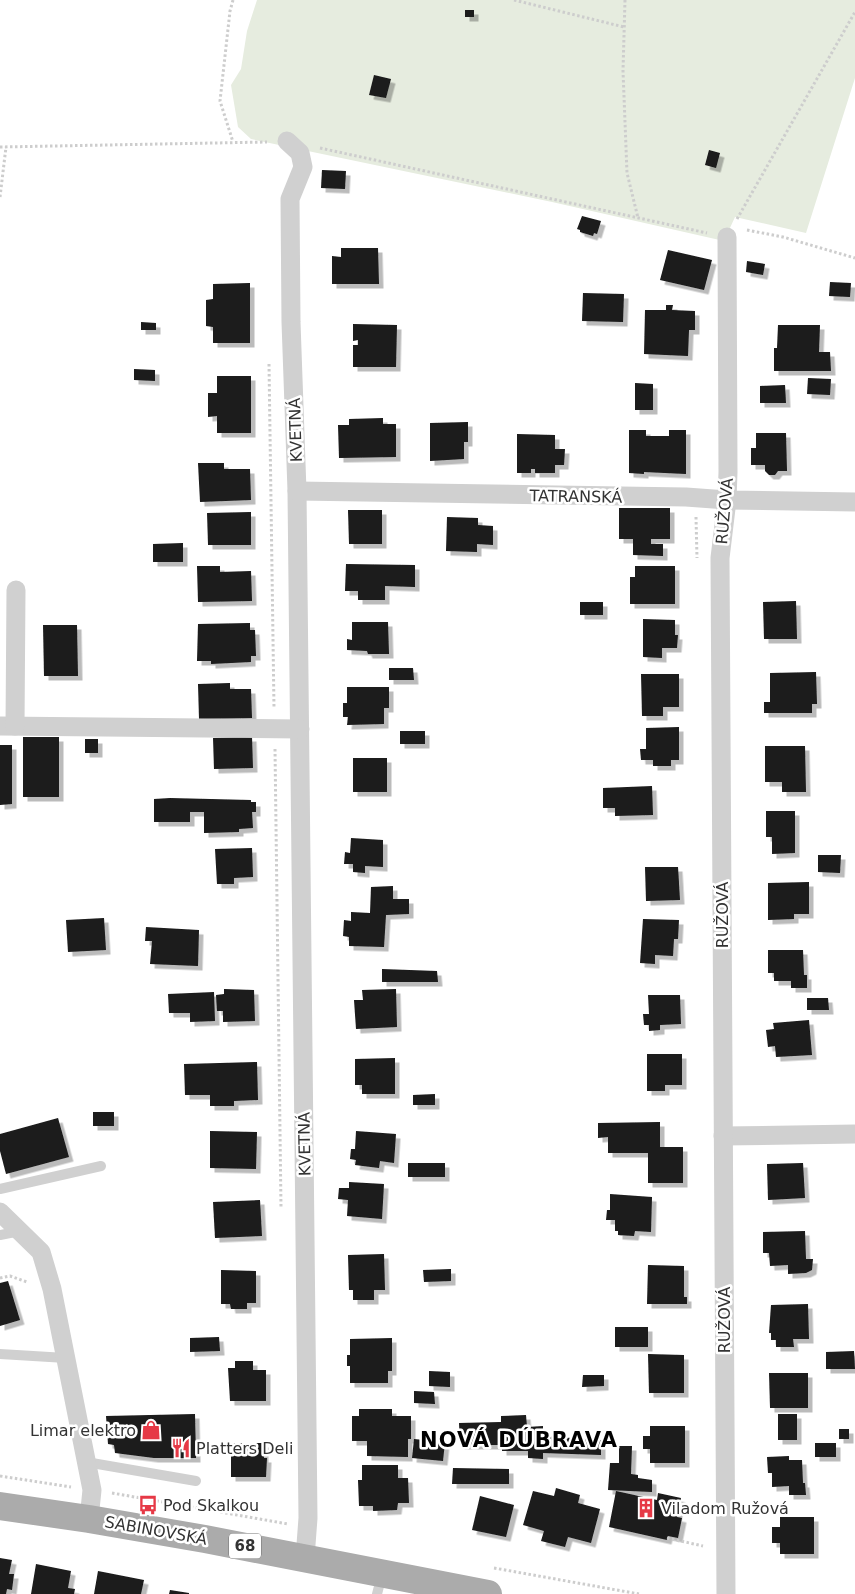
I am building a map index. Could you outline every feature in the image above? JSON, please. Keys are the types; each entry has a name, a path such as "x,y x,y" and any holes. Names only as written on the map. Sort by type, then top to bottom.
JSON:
{"main road":[{"name":"SABINOVSKÁ","path":"0,1506 89,1519 305,1558 379,1584 488,1594"}],"street":[{"name":"KVETNÁ","path":"287,141 300,153 303,167 290,199 300,729 308,1518 305,1558"},
{"name":"RUŽOVÁ","path":"726,1594 720,558 727,500 727,237"},
{"name":"TATRANSKÁ","path":"297,491 686,497 727,500 855,502"},
{"path":"16,590 8,726 300,729"},
{"path":"723,1136 855,1134"},
{"path":"0,1212 41,1252 52,1289 92,1490 89,1519"}],"lane":[{"path":"0,1189 101,1166"},
{"path":"0,1235 20,1231"},
{"path":"0,1354 66,1358"},
{"path":"86,1462 196,1481"}],"path":[{"path":"233,0 230,11 220,101 233,142"},
{"path":"514,0 624,27"},
{"path":"625,0 623,71 627,173 638,218"},
{"path":"727,237 855,12"},
{"path":"0,147 287,141 727,237 739,228 783,237 855,258"},
{"path":"0,197 6,147"},
{"path":"269,356 281,1216"},
{"path":"286,1514 286,1524"},
{"path":"667,1538 704,1546"}],"shaded area":[{"path":"257,0 855,0 855,78 806,233 735,217 724,241 552,202 251,139 238,127 231,85 241,69 247,31"}],"building":[{"path":"465,10 474,10 474,17 465,17"},
{"path":"374,75 391,79 386,98 369,95"},
{"path":"709,150 720,153 716,168 705,165"},
{"path":"322,170 346,171 345,189 321,188"},
{"path":"582,216 601,221 597,234 594,233 593,236 580,232 577,229"},
{"path":"341,248 378,248 379,284 332,284 332,256 341,257"},
{"path":"668,250 712,260 704,290 660,280"},
{"path":"747,261 765,264 763,275 746,272"},
{"path":"830,282 851,283 850,297 829,296"},
{"path":"250,283 250,343 213,343 213,327 206,326 206,300 213,299 213,284"},
{"path":"583,293 624,294 623,322 582,321"},
{"path":"666,305 673,305 672,310 695,311 695,330 689,330 688,356 644,354 645,310 666,310"},
{"path":"141,322 156,323 156,330 141,330"},
{"path":"353,324 397,325 396,367 353,367 353,345 358,345 358,340 353,341"},
{"path":"778,325 820,325 819,352 830,352 831,371 774,371 774,348 777,348"},
{"path":"134,369 155,370 155,381 134,380"},
{"path":"217,376 251,376 251,433 217,433 217,416 208,417 208,393 217,393"},
{"path":"808,378 831,379 830,395 807,394"},
{"path":"635,383 653,384 653,410 635,410"},
{"path":"785,385 786,403 760,403 760,386"},
{"path":"383,418 383,424 396,424 396,457 339,458 338,425 349,425 349,419"},
{"path":"468,422 468,442 464,442 464,459 430,461 430,423"},
{"path":"629,430 646,430 646,436 669,436 669,430 686,430 686,474 629,473"},
{"path":"756,433 786,433 787,471 778,471 775,475 769,475 765,471 765,465 751,465 751,448 756,448"},
{"path":"517,434 555,435 555,449 565,449 564,465 555,465 555,473 535,473 535,469 531,469 531,473 517,473"},
{"path":"198,463 224,463 224,469 250,469 251,500 200,502"},
{"path":"619,508 670,508 670,539 651,539 651,544 663,544 663,556 633,555 633,539 619,539"},
{"path":"348,510 382,510 382,544 349,544"},
{"path":"251,512 251,545 208,545 207,513"},
{"path":"447,517 478,518 478,525 493,526 493,545 477,544 477,552 446,551"},
{"path":"183,543 183,562 153,562 153,544"},
{"path":"346,564 415,565 415,587 385,586 385,600 358,600 358,591 345,591"},
{"path":"197,566 220,566 220,572 251,571 252,601 198,602"},
{"path":"635,566 675,566 675,604 630,604 630,577 635,577"},
{"path":"796,601 797,639 764,639 763,602"},
{"path":"580,602 603,602 603,615 580,615"},
{"path":"643,619 675,620 675,635 678,635 677,648 662,648 662,658 643,657"},
{"path":"352,622 388,622 389,654 368,654 367,651 347,650 347,639 352,640"},
{"path":"250,623 250,630 255,630 256,656 251,656 251,662 211,664 211,661 197,661 198,624"},
{"path":"43,625 77,625 78,676 44,676"},
{"path":"389,668 413,668 414,680 389,680"},
{"path":"816,672 817,704 812,704 812,713 764,713 764,702 770,702 770,673"},
{"path":"641,674 679,674 679,707 663,707 663,716 642,716"},
{"path":"230,683 230,689 251,689 252,718 199,719 198,684"},
{"path":"347,687 389,687 389,708 384,708 384,724 347,725 348,717 343,717 343,703 347,703"},
{"path":"679,727 679,760 671,760 671,766 653,766 653,760 641,760 640,749 646,749 646,728"},
{"path":"400,731 425,731 425,744 400,744"},
{"path":"23,737 59,737 59,797 23,797"},
{"path":"252,737 253,768 214,769 213,738"},
{"path":"85,739 98,739 98,753 85,753"},
{"path":"0,745 12,745 12,804 0,805"},
{"path":"765,746 805,746 806,792 782,792 782,782 765,782"},
{"path":"353,758 387,758 387,792 353,792"},
{"path":"652,786 653,815 615,816 615,808 603,808 603,788"},
{"path":"154,799 251,800 251,802 256,802 256,812 252,812 253,828 239,829 239,832 204,833 204,812 190,812 190,822 154,822"},
{"path":"766,811 795,811 795,853 772,854 772,837 766,837"},
{"path":"351,838 383,840 383,867 365,866 365,873 353,872 353,864 344,864 345,852 350,853"},
{"path":"252,848 253,877 234,878 234,884 217,884 215,849"},
{"path":"818,855 841,855 840,873 818,872"},
{"path":"645,867 678,867 680,900 646,901"},
{"path":"809,882 809,914 794,914 794,919 768,920 768,883"},
{"path":"393,886 393,899 409,899 409,914 386,915 384,947 349,946 349,937 343,936 344,920 351,921 351,912 370,913 371,887"},
{"path":"104,918 106,950 68,952 66,920"},
{"path":"643,919 679,920 678,939 674,939 673,956 655,955 655,964 640,963"},
{"path":"146,927 199,930 198,966 150,964 152,941 145,941"},
{"path":"768,950 803,950 804,975 807,975 807,988 791,988 791,981 774,981 774,973 768,973"},
{"path":"382,969 437,971 438,982 382,982"},
{"path":"224,989 254,990 255,1021 223,1022 223,1011 217,1011 216,995 224,994"},
{"path":"396,989 397,1027 356,1029 354,1000 363,1000 362,990"},
{"path":"214,992 215,1021 190,1022 190,1013 169,1013 168,994"},
{"path":"648,995 680,995 681,1024 660,1025 660,1030 649,1031 649,1025 644,1025 643,1014 649,1014"},
{"path":"807,998 828,998 829,1010 807,1010"},
{"path":"809,1020 812,1055 776,1057 775,1046 768,1047 766,1030 774,1029 773,1023"},
{"path":"647,1054 682,1054 682,1085 665,1085 665,1091 647,1091"},
{"path":"395,1058 395,1094 362,1094 362,1085 355,1085 355,1059"},
{"path":"257,1062 258,1100 234,1101 234,1106 210,1106 210,1095 185,1095 184,1064"},
{"path":"435,1094 435,1105 413,1105 413,1095"},
{"path":"93,1112 114,1112 114,1126 93,1126"},
{"path":"58,1118 69,1157 6,1174 0,1151 0,1134"},
{"path":"660,1122 660,1147 683,1147 683,1183 648,1183 648,1153 608,1153 608,1137 598,1138 598,1123"},
{"path":"210,1131 257,1132 256,1169 210,1168"},
{"path":"356,1131 396,1134 394,1163 380,1161 379,1168 355,1165 356,1160 350,1159 351,1149 355,1149"},
{"path":"408,1163 445,1163 445,1177 408,1177"},
{"path":"803,1163 805,1198 768,1200 767,1164"},
{"path":"349,1182 384,1184 382,1219 347,1216 348,1200 338,1199 339,1188 349,1188"},
{"path":"610,1194 652,1197 651,1232 635,1231 634,1236 618,1235 618,1231 615,1231 615,1220 606,1220 607,1210 610,1210"},
{"path":"260,1200 262,1236 215,1238 213,1202"},
{"path":"805,1231 806,1259 813,1259 812,1270 806,1273 788,1274 788,1265 770,1266 769,1253 763,1253 763,1232"},
{"path":"384,1254 385,1290 374,1290 374,1300 353,1300 353,1290 349,1290 348,1255"},
{"path":"648,1265 684,1266 684,1297 687,1297 687,1304 647,1304"},
{"path":"451,1269 451,1281 424,1282 423,1270"},
{"path":"221,1270 256,1271 256,1303 247,1303 247,1309 231,1309 230,1304 221,1304"},
{"path":"8,1281 20,1320 0,1326 0,1283"},
{"path":"808,1304 809,1339 793,1339 794,1347 776,1347 776,1340 771,1340 771,1333 769,1333 771,1305"},
{"path":"615,1327 648,1327 648,1347 615,1347"},
{"path":"219,1337 220,1351 190,1352 190,1338"},
{"path":"392,1338 392,1371 388,1371 388,1383 350,1383 350,1366 347,1366 347,1355 350,1355 350,1339"},
{"path":"854,1351 855,1369 826,1369 826,1352"},
{"path":"648,1354 684,1355 684,1393 649,1393"},
{"path":"235,1361 253,1361 253,1370 266,1370 266,1401 230,1401 228,1368 235,1368"},
{"path":"429,1371 450,1372 450,1387 429,1386"},
{"path":"769,1373 808,1373 808,1408 770,1408"},
{"path":"583,1375 604,1375 604,1386 582,1387"},
{"path":"414,1391 434,1392 435,1404 414,1403"},
{"path":"359,1409 392,1409 392,1416 411,1416 411,1439 408,1439 408,1457 367,1456 367,1441 352,1441 352,1416 359,1416"},
{"name":"Limar elektro","path":"195,1414 196,1458 154,1458 115,1453 114,1445 108,1444 106,1416"},
{"path":"778,1414 797,1414 797,1440 778,1440"},
{"path":"526,1415 527,1427 543,1426 543,1436 601,1440 601,1455 543,1453 543,1459 528,1458 528,1451 502,1451 502,1445 460,1445 459,1423 501,1422 501,1416"},
{"path":"650,1426 685,1426 685,1463 650,1463 650,1449 643,1449 643,1436 650,1436"},
{"path":"839,1429 849,1429 849,1439 839,1439"},
{"path":"414,1439 445,1442 443,1461 412,1458"},
{"path":"228,1443 264,1443 264,1458 267,1458 266,1477 231,1477 231,1455 228,1454"},
{"path":"815,1443 836,1443 836,1457 815,1457"},
{"path":"619,1446 632,1446 631,1474 638,1475 638,1478 652,1480 652,1492 608,1490 610,1463 619,1463"},
{"path":"789,1456 789,1460 802,1460 803,1483 805,1483 806,1495 789,1495 789,1486 772,1487 772,1473 768,1473 767,1457"},
{"path":"362,1465 398,1465 398,1478 408,1478 409,1503 398,1503 397,1510 373,1511 373,1506 359,1506 358,1480 362,1480"},
{"path":"453,1468 509,1469 509,1484 452,1484"},
{"path":"556,1488 580,1495 578,1503 600,1509 591,1543 568,1537 565,1547 541,1541 544,1531 523,1525 533,1491 554,1496"},
{"name":"Viladom Ružová","path":"616,1491 657,1500 658,1493 681,1498 677,1517 682,1518 678,1538 668,1536 667,1540 609,1527"},
{"path":"480,1496 514,1505 506,1537 472,1530"},
{"path":"780,1517 814,1517 814,1554 780,1554 780,1543 772,1543 772,1527 780,1527"},
{"path":"0,1558 12,1560 9,1574 14,1574 12,1590 7,1589 6,1594 0,1594"},
{"path":"36,1564 71,1571 68,1588 75,1589 74,1594 31,1594"},
{"path":"98,1571 144,1580 141,1594 94,1594"},
{"path":"170,1590 189,1593 189,1594 169,1594"}],"place":[{"name":"Limar elektro","path":"151,1430"},
{"name":"Platters Deli","path":"181,1448"},
{"name":"Pod Skalkou","path":"148,1505"},
{"name":"Viladom Ružová","path":"646,1508"}],"district":[{"name":"NOVÁ DÚBRAVA","path":"519,1440"}]}
